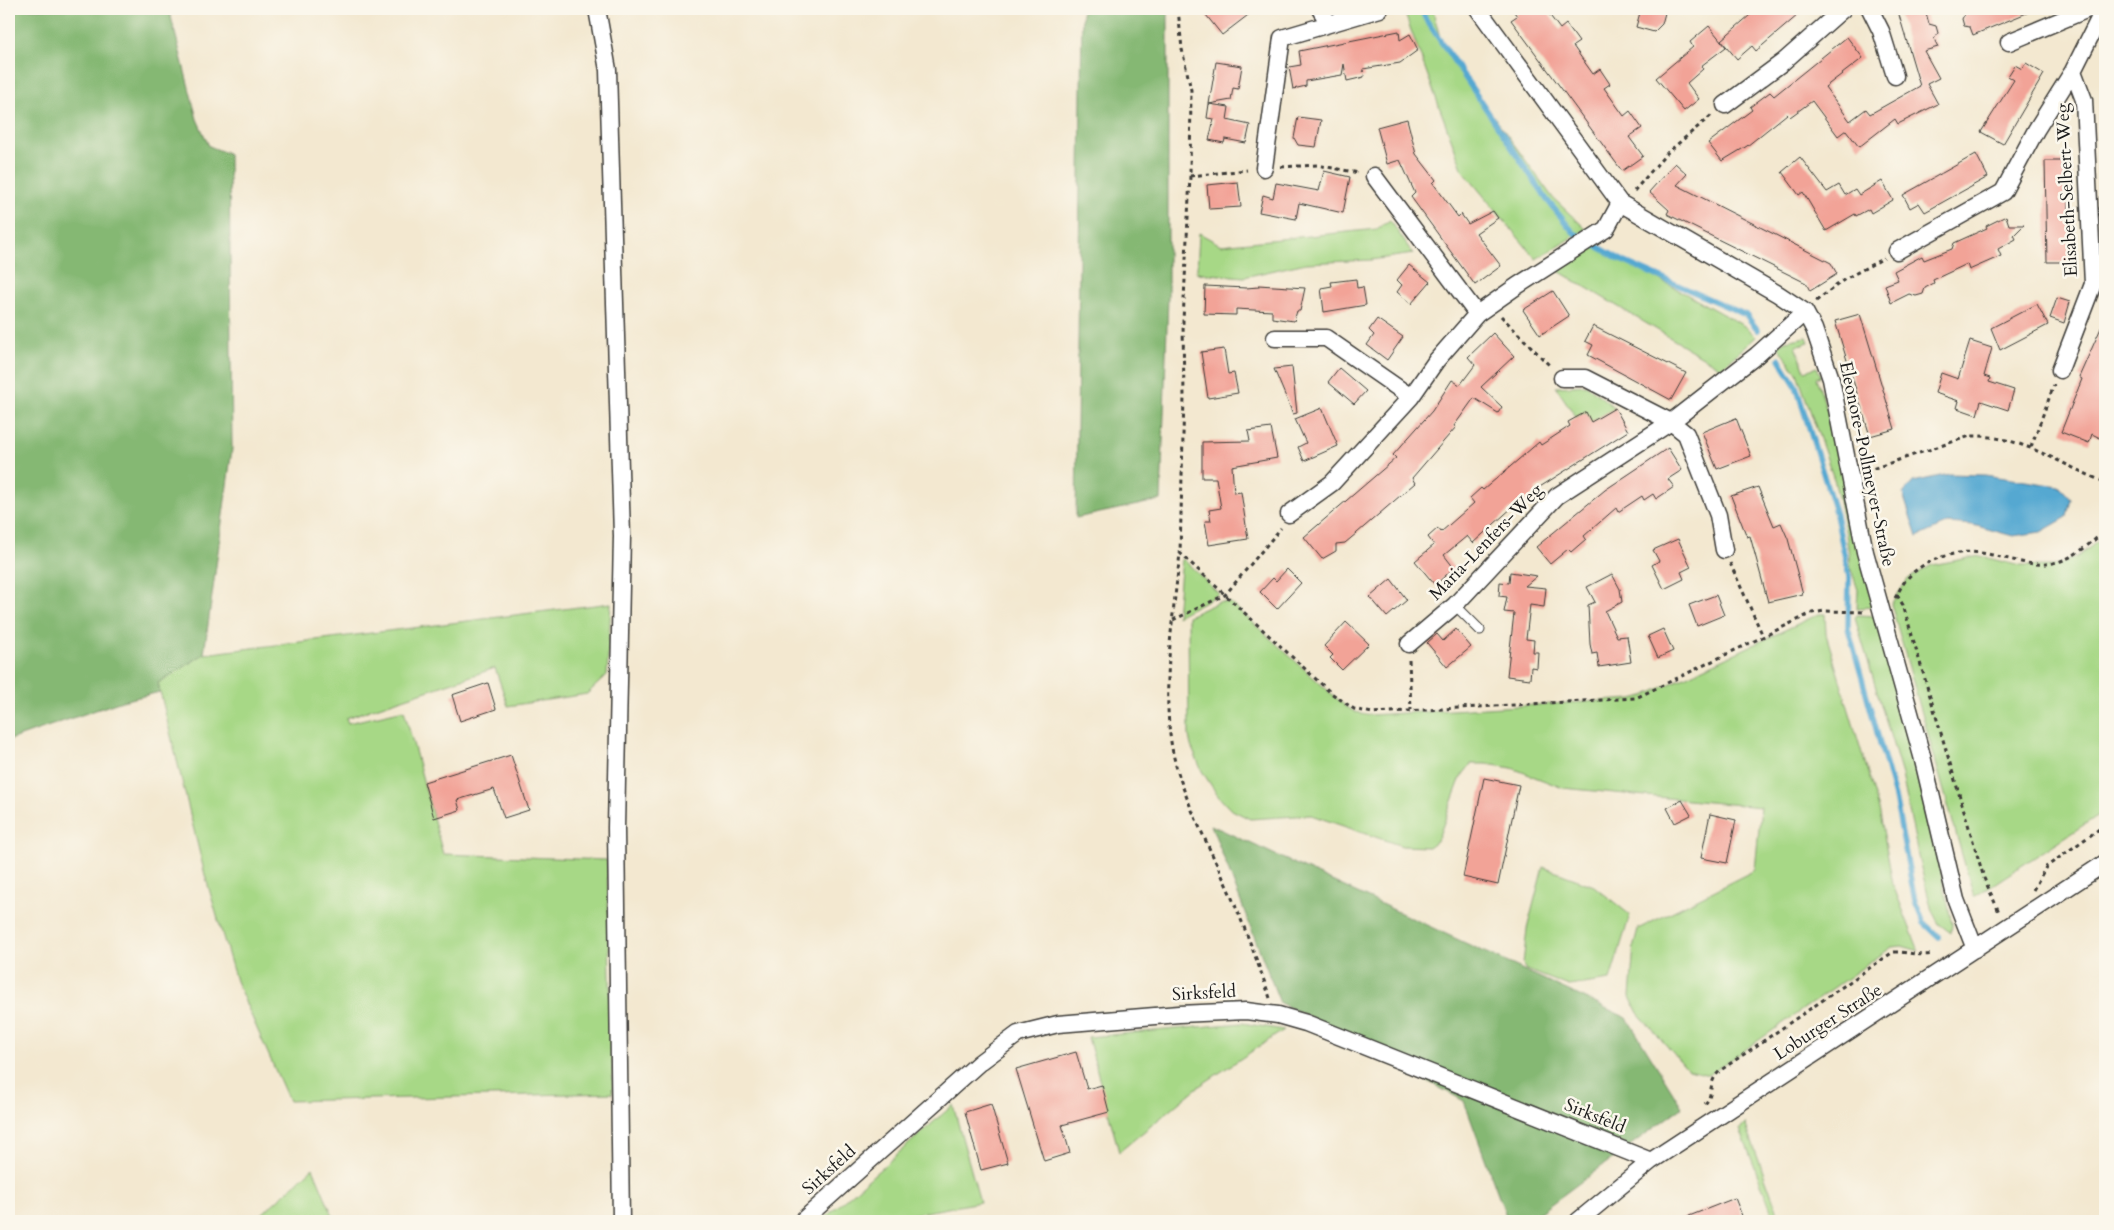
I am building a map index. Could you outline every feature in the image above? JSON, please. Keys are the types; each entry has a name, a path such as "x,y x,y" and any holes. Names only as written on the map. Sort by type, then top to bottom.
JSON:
{"street":[{"path":"597,9 608,70 622,536 616,818 621,1221"},
{"path":"1320,9 1329,24"},
{"path":"1264,168 1282,38 1380,9"},
{"path":"1478,9 1620,203 1778,294 1805,312"},
{"path":"1725,105 1783,62 1843,9"},
{"path":"1870,9 1881,31 1894,76"},
{"path":"2008,42 2088,9"},
{"name":"Elisabeth-Selbert-Weg","path":"1897,251 2003,192 2036,130 2073,71 2104,9"},
{"name":"Elisabeth-Selbert-Weg","path":"2060,370 2092,284 2084,100 2073,71"},
{"path":"1374,176 1477,314"},
{"path":"1289,514 1332,483 1411,397 1436,361 1477,314 1606,229 1620,203"},
{"name":"Maria-Lenfers-Weg","path":"1408,644 1455,605 1557,496 1671,422 1757,355 1805,312"},
{"name":"Eleonore-Pollmeyer-Straße","path":"1805,312 1814,329 1831,378 1865,552 1922,756 1956,900 1975,949"},
{"path":"1275,338 1326,338 1411,397"},
{"path":"1562,378 1585,378 1671,422 1686,434 1718,515 1724,550"},
{"name":"Loburger Straße","path":"1578,1221 1651,1161 2105,863"},
{"name":"Sirksfeld","path":"802,1221 979,1063 1018,1034 1058,1024 1127,1018 1246,1011 1278,1015 1306,1023 1651,1161"}],"lane":[{"path":"1455,605 1480,630"}],"path":[{"path":"1178,9 1182,50 1191,90 1190,176 1183,321 1184,397 1180,554 1168,681 1172,739 1176,768 1192,809 1245,927 1278,1015"},
{"path":"1620,203 1627,199 1667,153 1725,105"},
{"path":"1190,176 1264,168 1317,165 1374,176"},
{"path":"1805,312 1844,279 1897,251"},
{"path":"1477,314 1500,316 1562,378"},
{"path":"2031,447 2060,370"},
{"path":"1851,476 1970,436 1988,437 2031,447 2105,482"},
{"path":"1173,620 1225,595 1277,535 1289,514"},
{"path":"1881,612 1891,604 1907,578 1931,561 1954,554 1980,552 2020,561 2051,563 2075,554 2105,531"},
{"path":"1724,550 1763,636"},
{"path":"1180,554 1331,693 1354,709 1372,713 1636,698 1812,613 1825,611 1856,612"},
{"path":"1897,594 1903,605 1984,878 1999,912"},
{"path":"1408,644 1411,710"},
{"path":"2032,890 2046,867 2105,825"},
{"path":"1991,917 2007,907"},
{"path":"1702,1108 1708,1100 1712,1079 1721,1070 1893,952 1904,952 1920,956 1933,954 1940,950"}],"green space":[{"path":"9,9 169,9 197,119 209,146 229,154 232,449 204,654 158,683 160,692 122,701 9,740"},
{"path":"1082,9 1168,9 1168,297 1161,500 1076,518"},
{"path":"1433,11 1442,45 1553,198 1586,229 1536,259 1463,171 1405,14"},
{"path":"1390,220 1413,254 1371,260 1306,263 1244,277 1197,273 1199,233 1221,245 1377,229"},
{"path":"1595,244 1746,327 1756,337 1721,368 1555,269"},
{"path":"1807,337 1809,342 1796,346 1805,371 1817,367 1821,376 1816,378 1839,444 1873,607 1857,608 1858,590 1851,569 1835,482 1797,373 1778,346 1785,341"},
{"path":"1586,385 1615,408 1591,422 1586,412 1576,417 1556,387"},
{"path":"2105,536 2105,811 1974,897 1891,604 1908,579 1932,565 1980,556 2020,566 2053,566 2077,557"},
{"path":"1182,558 1219,594 1177,616"},
{"path":"1219,602 1231,603 1345,706 1355,712 1371,715 1633,699 1644,696 1819,614 1825,614 1826,634 1880,813 1893,885 1919,951 1902,946 1892,947 1709,1075 1688,1070 1638,1013 1630,997 1634,944 1638,929 1755,870 1761,807 1563,788 1512,768 1471,764 1461,777 1437,841 1429,847 1402,846 1311,815 1250,819 1230,809 1218,796 1202,771 1191,746 1189,736 1188,616"},
{"path":"611,603 607,675 587,694 508,706 495,668 346,718 348,723 404,710 443,854 607,860 613,1093 289,1101 236,981 205,875 158,683 204,654"},
{"path":"1857,615 1875,616 1920,772 1952,924 1951,933 1939,924 1932,911 1919,860 1902,775 1855,618"},
{"path":"1211,825 1627,1018 1682,1107 1528,1221 1508,1221 1464,1101 1310,1017 1280,1003"},
{"path":"1543,867 1594,886 1630,915 1610,980 1569,986 1527,970 1523,964 1527,929"},
{"path":"1242,1023 1284,1030 1198,1087 1119,1152 1088,1037"},
{"path":"953,1105 980,1202 877,1221 821,1221"},
{"path":"1745,1123 1781,1221 1775,1221 1740,1129"},
{"path":"313,1168 335,1221 254,1221"}],"water":[{"path":"1949,474 1985,475 2059,486 2071,499 2067,517 2041,532 2013,536 1973,525 1948,523 1917,537 1903,494 1913,482"}],"building":[{"path":"1215,9 1256,9 1222,35 1206,15"},
{"path":"1512,9 1545,9 1560,29 1566,24 1579,42 1573,46 1593,74 1600,69 1610,84 1604,88 1624,116 1630,111 1642,128 1629,137 1643,156 1622,171 1511,20 1517,16"},
{"path":"1641,9 1666,9 1662,24 1654,32 1636,27"},
{"path":"1757,9 1805,9 1756,51 1752,46 1737,59 1721,40"},
{"path":"1917,9 1925,9 1929,24 1936,26 1938,33 1934,39 1938,47 1924,51 1939,78 1927,84 1938,104 1898,124 1895,119 1859,147 1846,130 1838,136 1812,101 1790,117 1787,114 1747,146 1722,161 1708,143 1752,110 1750,107 1770,92 1774,96 1847,37 1863,58 1825,87 1850,121 1866,109 1870,114 1920,86 1899,15"},
{"path":"1967,9 2034,10 1973,35 1970,27 1964,26 1962,19"},
{"path":"1709,26 1726,47 1701,66 1703,69 1687,83 1699,99 1684,111 1656,78 1693,47 1690,42"},
{"path":"1399,31 1400,40 1410,34 1418,50 1400,63 1363,69 1364,77 1347,81 1344,64 1342,75 1306,81 1306,86 1293,89 1289,67 1301,65 1299,51"},
{"path":"1216,62 1242,66 1238,89 1233,88 1231,100 1209,104"},
{"path":"2026,63 2044,74 2003,144 1981,132 2014,80 2008,76 2015,65 2022,69"},
{"path":"1209,104 1229,107 1227,120 1250,125 1246,143 1225,139 1224,143 1209,140 1214,119 1207,118"},
{"path":"1298,117 1321,120 1316,147 1298,145 1294,138"},
{"path":"1407,119 1416,154 1436,180 1433,183 1458,217 1461,214 1468,224 1493,211 1498,218 1476,233 1501,266 1475,285 1411,197 1415,193 1400,160 1387,164 1377,127"},
{"path":"1976,154 1988,177 1925,212 1919,203 1910,208 1903,195"},
{"path":"1800,157 1827,192 1839,185 1845,195 1855,189 1859,195 1882,181 1893,200 1871,213 1869,209 1856,216 1855,214 1826,231 1803,192 1799,195 1782,172"},
{"path":"2045,161 2069,161 2069,220 2074,220 2074,262 2047,262"},
{"path":"1675,163 1687,174 1677,185 1831,263 1837,274 1810,291 1806,283 1667,214 1669,210 1649,192"},
{"path":"1324,171 1350,177 1343,213 1299,203 1296,219 1259,212 1263,195 1273,198 1276,183 1319,191"},
{"path":"1238,182 1241,207 1209,209 1207,185"},
{"path":"2006,216 2009,225 2024,225 2014,235 2016,239 1998,249 2001,256 1969,270 1967,264 1933,280 1934,283 1925,288 1923,294 1916,296 1909,294 1891,303 1885,285 1898,280 1894,271 1922,256 1924,260 1952,249 1954,243 1987,228 1986,226"},
{"path":"1409,265 1430,282 1411,304 1397,292 1402,285 1397,280"},
{"path":"1356,279 1357,288 1363,287 1366,305 1324,312 1321,288 1332,286 1331,282"},
{"path":"1258,285 1305,288 1300,311 1297,311 1294,321 1272,318 1272,311 1236,309 1236,315 1204,314 1205,286 1246,288 1259,287"},
{"path":"1553,291 1569,316 1540,335 1523,310"},
{"path":"2057,298 2070,302 2064,323 2050,318"},
{"path":"2037,304 2048,325 2000,350 1991,328"},
{"path":"1860,314 1895,429 1870,436 1835,321"},
{"path":"1377,319 1403,337 1387,360 1367,345 1374,335 1369,330"},
{"path":"2105,319 2105,425 2100,438 2092,434 2089,443 2061,432 2082,379 2079,377"},
{"path":"1593,326 1686,373 1671,400 1588,355 1593,345 1585,341"},
{"path":"1493,333 1514,356 1481,387 1502,407 1498,413 1474,398 1454,426 1456,427 1412,478 1415,483 1345,543 1336,544 1336,551 1322,559 1304,537 1396,458 1393,455 1432,411 1452,380 1460,385 1475,365 1468,357"},
{"path":"1970,341 1992,348 1984,376 1990,378 1989,382 2014,390 2008,410 1981,401 1977,415 1957,408 1959,401 1935,393 1941,373 1958,379"},
{"path":"1224,349 1228,374 1234,373 1238,393 1208,398 1201,352"},
{"path":"1292,367 1297,413 1293,414 1274,369"},
{"path":"1339,368 1366,391 1354,404 1328,382"},
{"path":"1322,408 1338,446 1304,461 1298,447 1306,443 1295,419"},
{"path":"1615,408 1628,431 1535,490 1537,491 1516,509 1514,506 1473,543 1467,536 1444,555 1454,568 1435,585 1415,561 1434,545 1428,537 1438,528 1441,532 1474,503 1470,498 1481,488 1483,490 1539,442 1541,445 1570,426 1568,422 1586,412 1591,422"},
{"path":"1736,418 1751,456 1717,469 1702,432"},
{"path":"1271,428 1277,458 1232,466 1234,493 1241,492 1248,539 1209,545 1205,521 1211,521 1209,510 1221,508 1216,478 1202,478 1202,442 1250,441 1248,431"},
{"path":"1668,448 1682,470 1668,479 1674,487 1656,499 1653,494 1644,500 1642,496 1618,512 1616,508 1584,536 1586,539 1571,552 1568,549 1550,564 1536,547 1605,490"},
{"path":"1758,487 1774,526 1781,523 1788,539 1803,594 1768,602 1750,536 1747,537 1731,496"},
{"path":"1678,539 1691,567 1681,572 1684,579 1664,589 1652,565 1659,561 1653,550"},
{"path":"1287,569 1301,583 1277,609 1260,592 1273,578 1276,581"},
{"path":"1510,572 1537,576 1525,586 1546,588 1544,607 1530,605 1526,639 1534,640 1533,652 1538,652 1537,668 1531,667 1530,679 1507,676 1514,613 1504,612 1507,597 1499,596 1500,582 1509,583"},
{"path":"1612,574 1620,589 1622,602 1605,611 1617,637 1627,636 1631,662 1599,667 1597,653 1592,654 1590,644 1588,605 1595,602 1587,587"},
{"path":"1391,579 1407,600 1387,617 1370,597"},
{"path":"1716,595 1724,615 1697,626 1689,605"},
{"path":"1346,622 1369,644 1342,670 1330,658 1333,655 1324,646"},
{"path":"1456,629 1471,647 1447,667 1427,643 1437,634 1443,641"},
{"path":"1663,629 1673,651 1658,658 1648,636"},
{"path":"488,683 496,709 460,721 452,695"},
{"path":"511,755 529,810 504,818 494,789 457,800 460,810 434,818 424,782"},
{"path":"1484,778 1519,785 1498,885 1463,877"},
{"path":"1682,800 1691,815 1675,823 1667,808"},
{"path":"1710,814 1736,820 1727,863 1701,858"},
{"path":"1076,1052 1087,1089 1102,1085 1109,1112 1062,1125 1070,1153 1044,1161 1016,1069"},
{"path":"991,1104 1008,1163 981,1170 965,1112"},
{"path":"1735,1198 1744,1221 1679,1220"}],"waterway":[{"path":"1421,9 1425,18 1547,200 1574,233 1623,261 1746,315 1758,330"},
{"path":"1779,359 1796,386 1836,515 1849,577 1848,628 1895,797 1915,901 1924,923 1939,937"}]}
